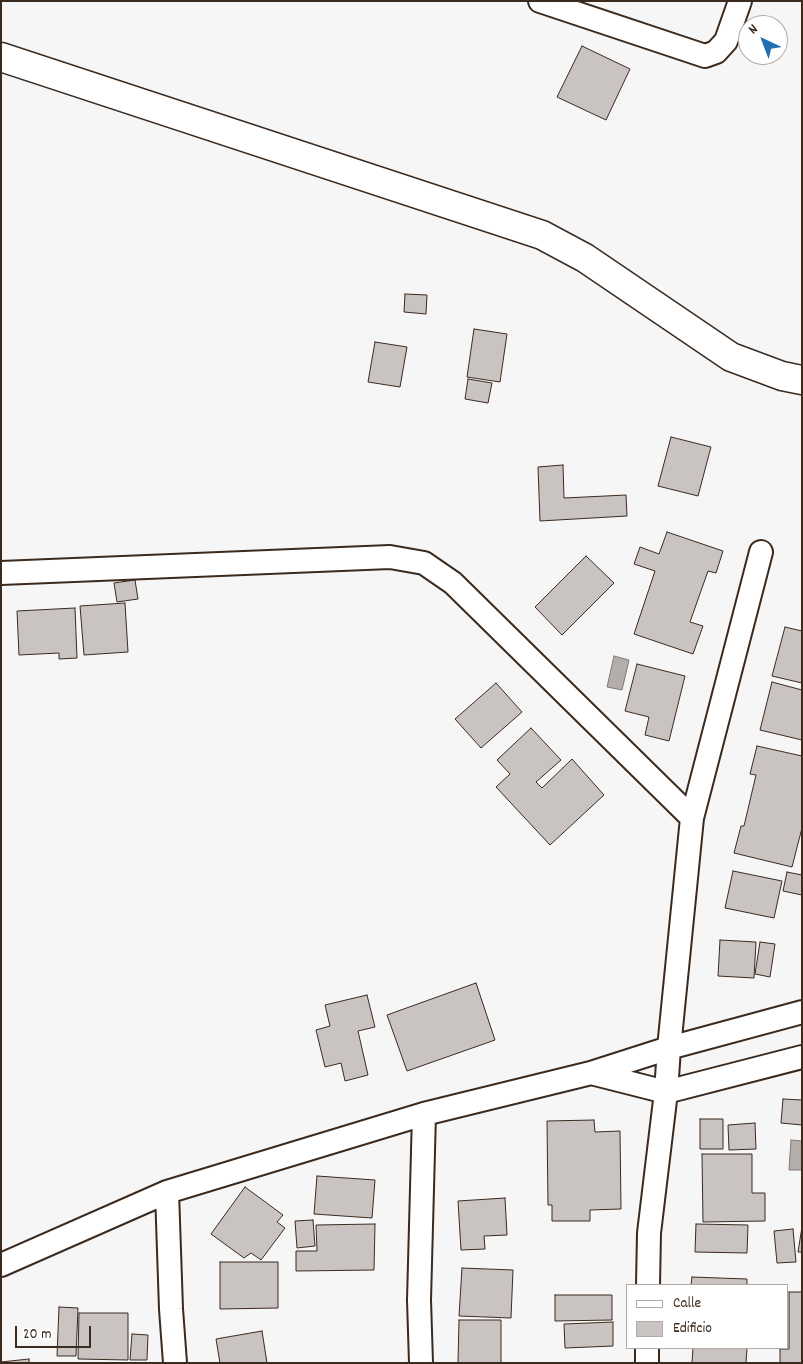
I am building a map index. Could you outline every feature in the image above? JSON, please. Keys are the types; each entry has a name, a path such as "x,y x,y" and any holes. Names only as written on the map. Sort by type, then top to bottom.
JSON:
{"street":[{"path":"540,1 705,56 716,52 726,42 740,1"},
{"path":"1,57 542,235 585,258 731,357 782,376 802,380"},
{"path":"648,1284 649,1233 666,1092 692,818 761,552"},
{"path":"1,573 390,557 424,563 453,583 692,818"},
{"path":"1,1265 167,1192 424,1114 591,1073 669,1048 802,1012"},
{"path":"591,1073 666,1092 802,1056"},
{"path":"421,1363 419,1300 424,1114"},
{"path":"167,1192 175,1363"},
{"path":"647,1349 647,1363"}],"shaded area":[{"path":"614,656 629,660 622,690 607,687"},
{"path":"791,1140 802,1141 802,1170 789,1170"}],"building":[{"path":"582,46 630,69 606,120 557,97"},
{"path":"405,294 427,295 426,314 404,312"},
{"path":"474,329 507,334 500,382 467,377"},
{"path":"375,342 407,347 400,387 368,382"},
{"path":"468,379 492,383 488,403 465,399"},
{"path":"671,437 711,447 698,496 658,486"},
{"path":"563,465 564,498 626,495 627,516 540,521 538,467"},
{"path":"667,532 723,551 716,573 708,571 690,622 703,626 693,654 634,634 655,571 634,564 640,547 659,554"},
{"path":"586,556 614,583 562,635 535,607"},
{"path":"135,580 138,599 117,602 114,583"},
{"path":"125,603 128,652 84,655 80,606"},
{"path":"75,608 77,658 59,659 59,653 19,655 17,611"},
{"path":"785,627 802,631 802,683 772,676"},
{"path":"637,664 685,676 669,741 645,735 649,717 625,711"},
{"path":"772,682 802,690 802,740 760,730"},
{"path":"496,683 522,712 481,748 455,719"},
{"path":"531,728 561,760 536,782 542,788 572,759 604,795 550,845 496,787 510,774 497,760"},
{"path":"757,746 802,756 802,828 792,867 734,853 741,826 744,826 756,775 750,774"},
{"path":"733,871 782,881 774,918 725,908"},
{"path":"787,872 802,875 802,895 783,891"},
{"path":"720,940 756,942 754,978 718,976"},
{"path":"760,942 775,944 770,977 755,974"},
{"path":"476,983 495,1040 407,1071 387,1015"},
{"path":"367,995 375,1027 358,1031 368,1075 345,1081 341,1063 325,1067 316,1030 330,1026 325,1005"},
{"path":"783,1099 802,1100 802,1125 781,1123"},
{"path":"700,1119 723,1119 723,1149 700,1149"},
{"path":"594,1120 595,1132 620,1131 621,1209 590,1210 590,1221 552,1221 552,1205 548,1205 547,1121"},
{"path":"755,1123 756,1149 729,1150 728,1125"},
{"path":"702,1154 752,1154 752,1193 765,1193 765,1221 703,1222"},
{"path":"317,1176 375,1180 372,1218 314,1214"},
{"path":"245,1187 283,1215 277,1222 285,1228 261,1260 251,1253 244,1258 211,1234"},
{"path":"505,1198 507,1235 484,1236 485,1249 461,1250 458,1201"},
{"path":"313,1220 315,1246 297,1248 295,1221"},
{"path":"375,1224 374,1270 296,1271 296,1251 317,1251 316,1225"},
{"path":"696,1224 748,1225 747,1253 695,1252"},
{"path":"802,1227 802,1252 798,1252"},
{"path":"793,1229 796,1262 777,1263 774,1231"},
{"path":"220,1262 278,1262 278,1308 220,1309"},
{"path":"462,1268 513,1270 511,1318 459,1316"},
{"path":"692,1277 747,1279 747,1284 691,1284"},
{"path":"789,1292 802,1292 802,1363 780,1363 780,1349 789,1349"},
{"path":"555,1295 612,1295 612,1320 555,1321"},
{"path":"59,1307 78,1308 76,1356 57,1356"},
{"path":"79,1313 128,1313 128,1360 78,1359"},
{"path":"459,1320 501,1320 501,1363 458,1363"},
{"path":"613,1322 613,1346 565,1348 564,1324"},
{"path":"262,1331 267,1363 220,1363 216,1339"},
{"path":"132,1334 148,1335 147,1360 130,1360"},
{"path":"693,1349 747,1349 746,1363 692,1363"},
{"path":"29,1359 29,1363 1,1363 1,1362"}]}
